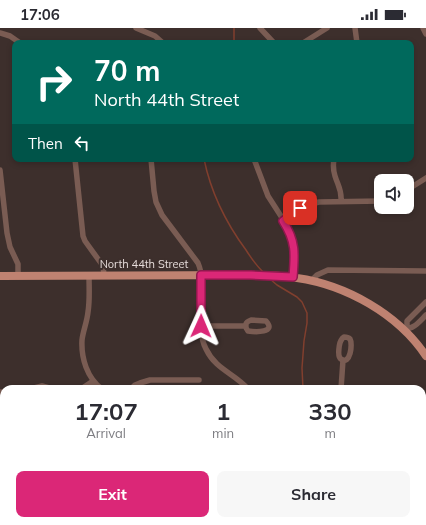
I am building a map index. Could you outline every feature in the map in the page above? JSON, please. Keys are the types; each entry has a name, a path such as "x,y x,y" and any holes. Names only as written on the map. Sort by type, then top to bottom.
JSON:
{"main road":[{"name":"North 44th Street","path":"0,276 251,275 293,277 311,280 336,288 362,300 387,316 405,331 426,356"}],"street":[{"path":"136,28 155,36 160,40"},
{"path":"260,28 271,40"},
{"path":"308,40 327,28"},
{"path":"355,28 357,40"},
{"path":"423,28 426,34"},
{"path":"0,33 10,36 16,40"},
{"path":"74,162 83,236 102,265 104,269 104,276"},
{"path":"151,162 156,202 162,215 198,263 201,275 201,326 206,349 217,364 244,385"},
{"path":"255,162 268,196 288,227 293,240 293,277"},
{"path":"334,162 334,175 342,195 341,201"},
{"path":"0,170 7,233 10,248 18,264 18,276"},
{"path":"414,186 426,178"},
{"path":"283,221 300,208 318,202 374,201"},
{"path":"311,280 317,275 328,270 426,271"},
{"path":"89,276 88,313 82,340 83,358 87,371 98,385"},
{"path":"405,331 407,321 426,302"},
{"path":"405,331 415,327 426,315"},
{"path":"201,326 246,326"},
{"path":"341,385 343,360"},
{"path":"136,385 140,382 150,380 200,380"},
{"path":"87,385 93,381"}],"waterway":[{"path":"234,28 234,40"},
{"path":"205,162 220,207 239,240 263,272"},
{"path":"270,279 297,297 302,302 307,313 302,368 303,385"},
{"path":"412,525 425,525"}],"route":[{"path":"201,326 201,275 293,277 293,240 288,227 283,221 300,208"}]}
